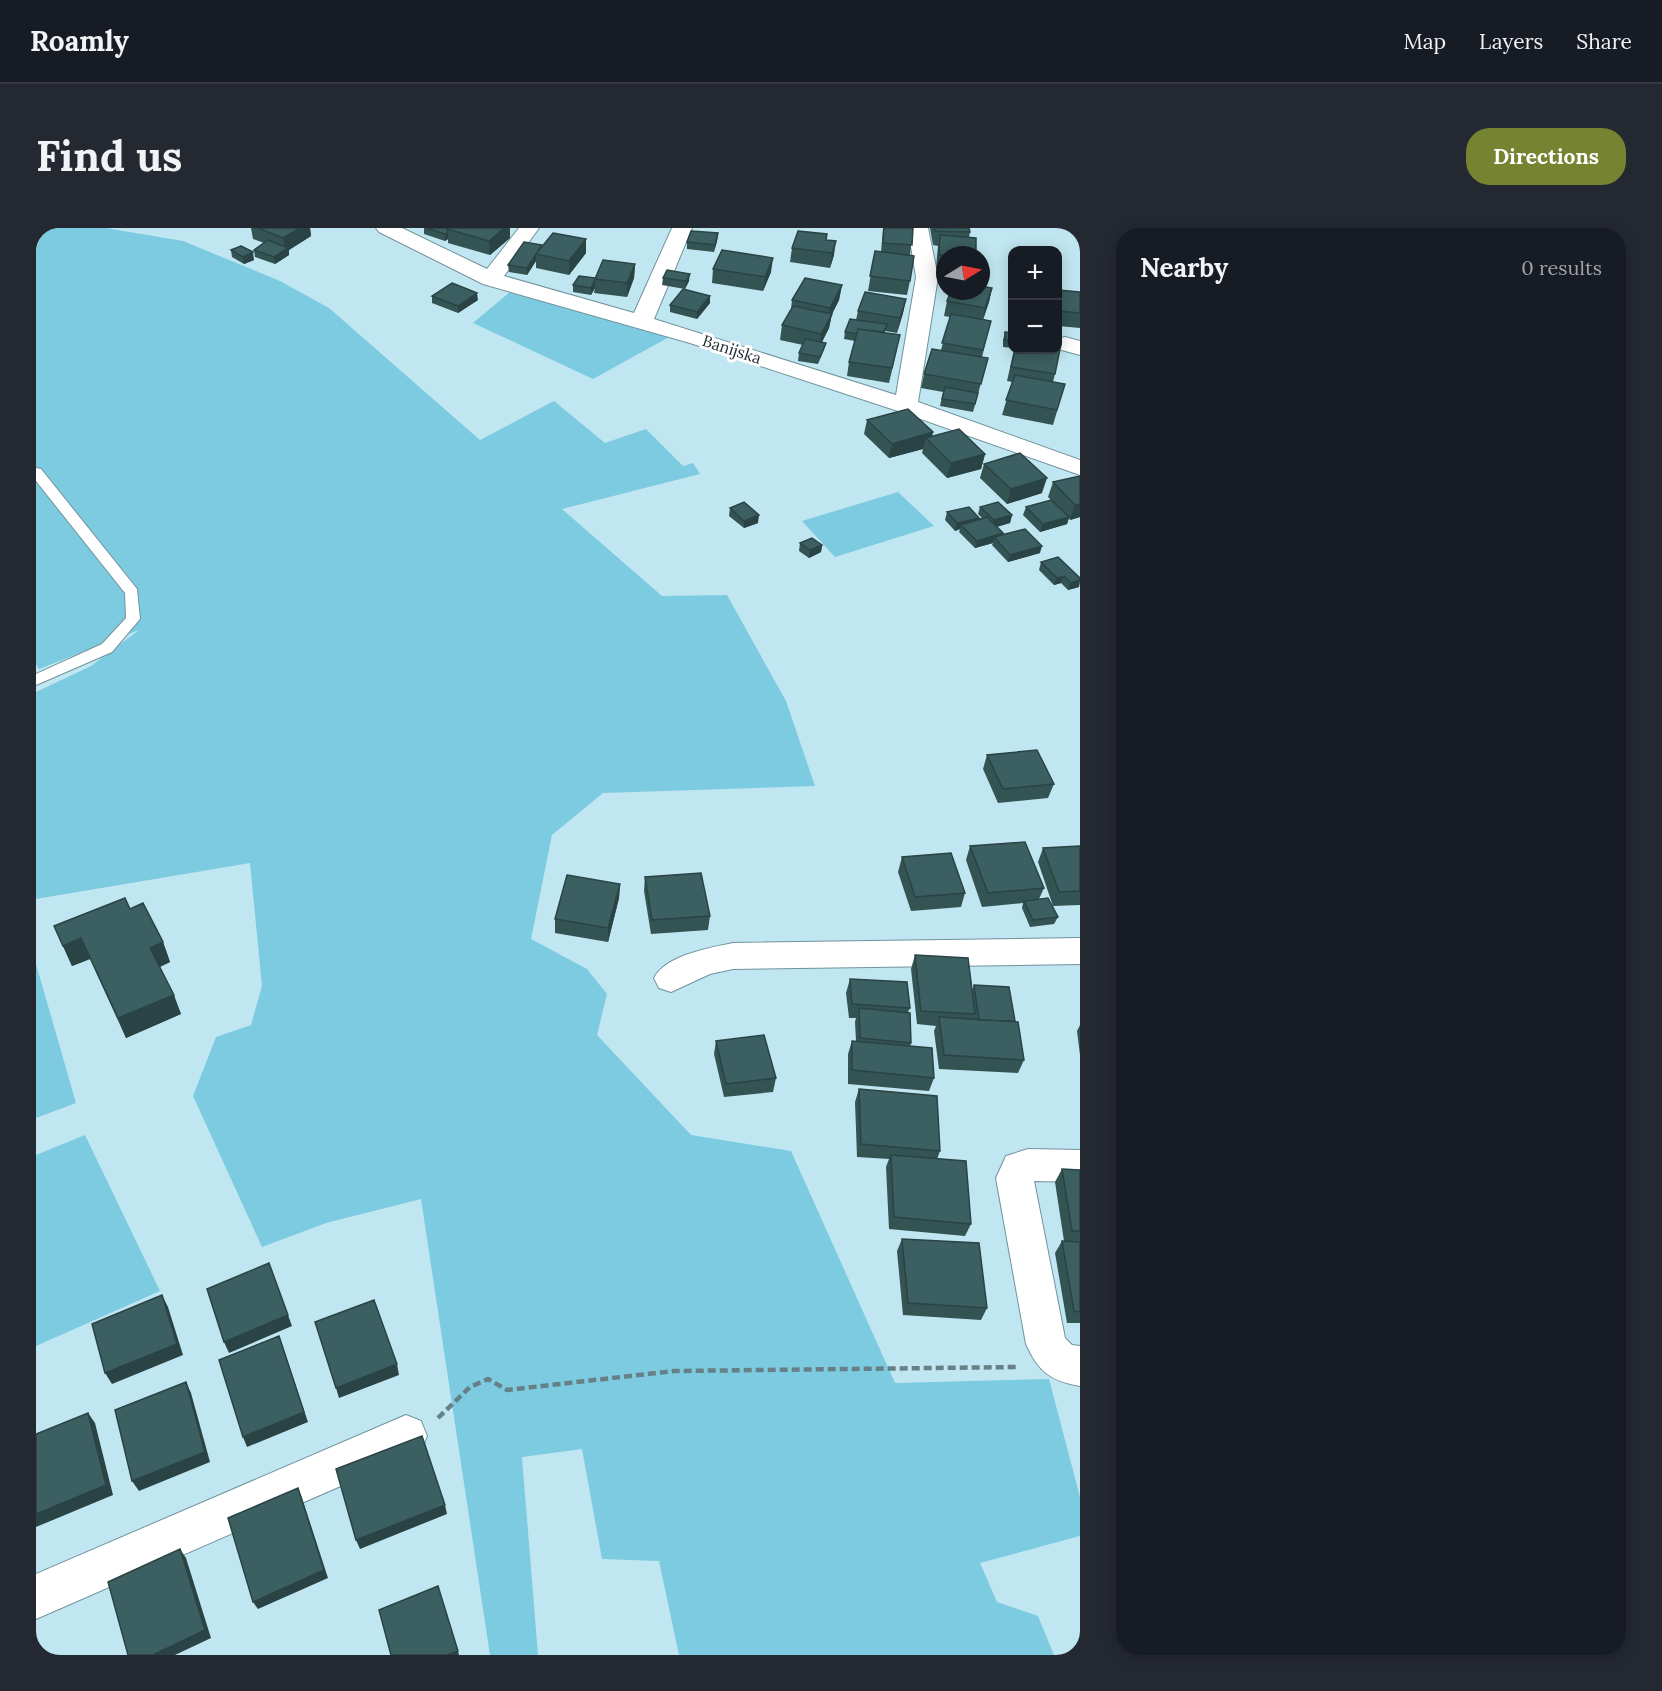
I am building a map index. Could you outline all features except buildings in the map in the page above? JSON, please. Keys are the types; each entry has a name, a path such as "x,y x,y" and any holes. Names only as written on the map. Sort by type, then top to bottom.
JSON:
{"street":[{"name":"Banijska","path":"386,228 491,279 642,321 906,406 1080,468"},
{"path":"491,279 529,228"},
{"path":"642,321 682,228"},
{"path":"906,406 927,277 926,258 918,228"},
{"path":"670,978 703,962 733,956 1080,951"},
{"path":"1066,1361 1046,1344 1015,1178 1019,1168 1028,1165 1080,1166"},
{"path":"36,1597 406,1436"}],"lane":[{"path":"36,471 132,592 133,619 107,648 36,680"}],"path":[{"path":"406,1436 436,1419 470,1387 488,1379 507,1390 674,1371 1018,1367 1066,1361"}],"shaded area":[{"path":"36,228 106,228 183,241 280,281 329,308 480,440 554,401 605,443 646,429 683,466 693,463 700,474 562,509 662,596 727,595 786,701 815,786 603,793 552,835 531,939 587,969 607,994 597,1035 691,1135 791,1151 895,1383 1049,1379 1080,1497 1080,1536 980,1563 997,1602 1038,1616 1054,1655 679,1655 659,1561 602,1559 582,1449 522,1457 538,1655 490,1655 421,1199 326,1223 262,1247 193,1096 216,1037 251,1025 262,986 250,863 36,899 36,692 91,666 139,630 39,669 36,665"},
{"path":"510,292 671,336 593,379 473,323"},
{"path":"898,492 934,526 835,557 802,521"},
{"path":"36,964 76,1103 36,1118"},
{"path":"85,1135 160,1291 36,1346 36,1155"}]}
